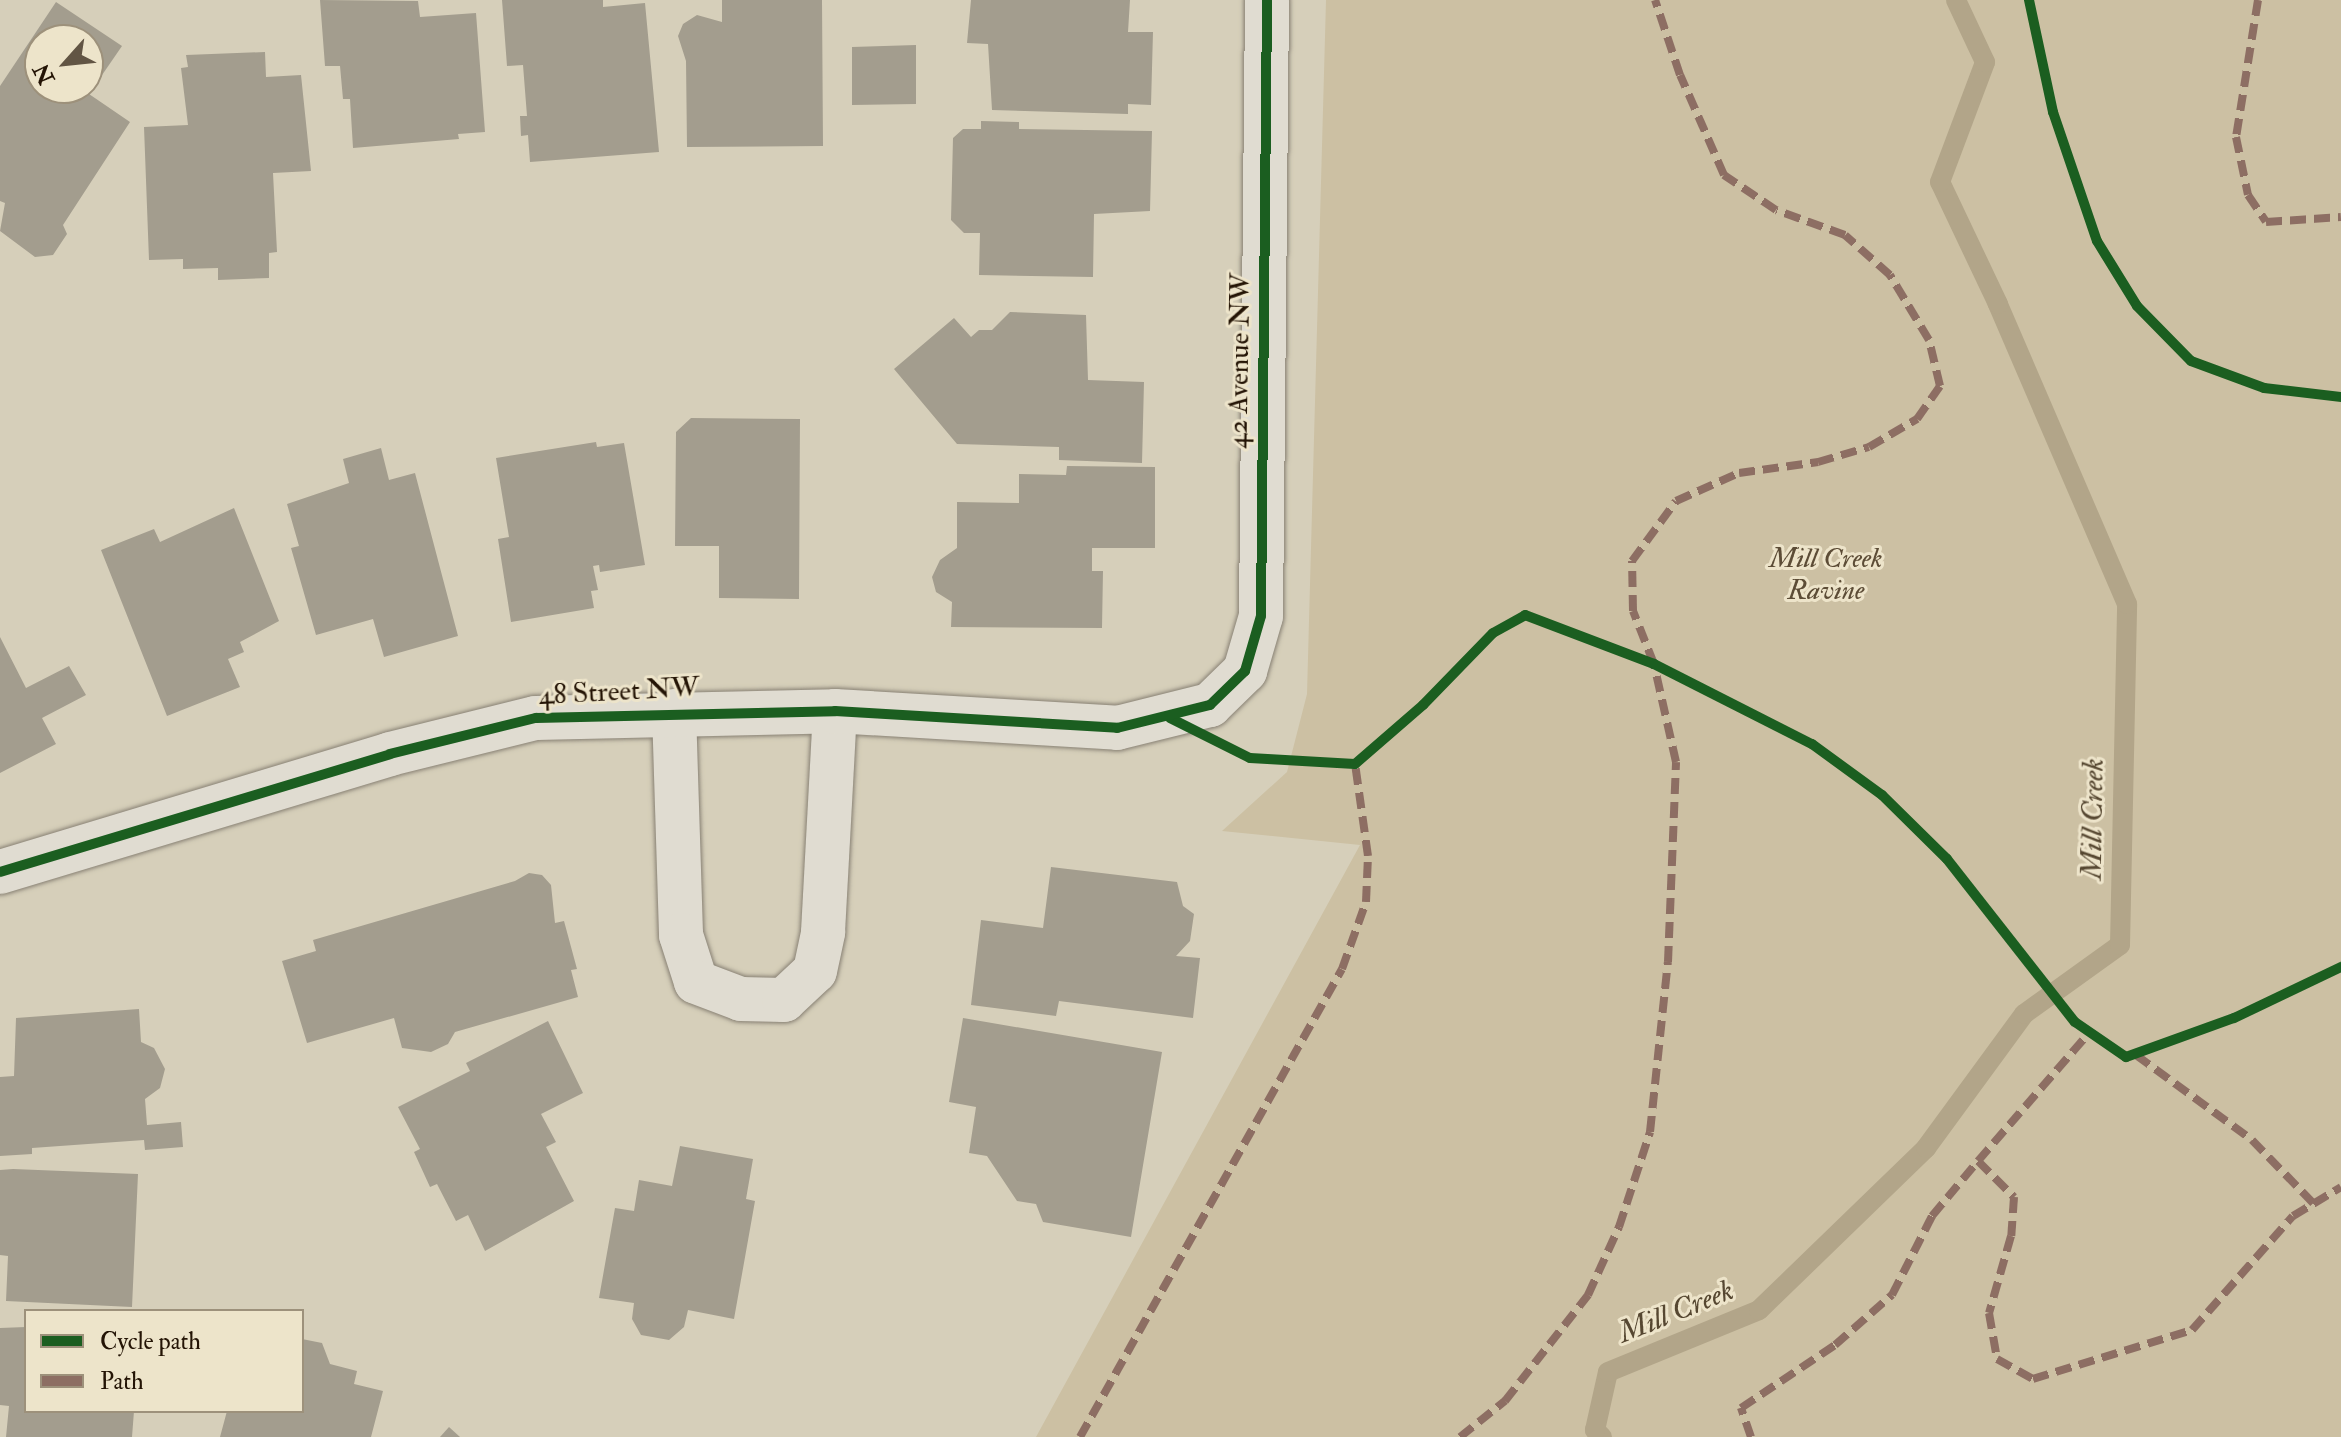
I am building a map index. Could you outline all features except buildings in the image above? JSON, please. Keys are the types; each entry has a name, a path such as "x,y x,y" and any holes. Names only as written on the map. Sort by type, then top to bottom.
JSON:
{"street":[{"name":"42 Avenue NW","path":"1210,705 1245,671 1261,616 1267,0"},
{"name":"48 Street NW","path":"0,872 390,754 522,722 674,711 835,711 1117,728 1210,705"},
{"name":"48 Street NW","path":"674,711 681,935 696,982 741,999 784,1000 815,971 823,932 835,711"}],"green space":[{"name":"Mill Creek Ravine","path":"1326,0 2341,0 2341,1437 1036,1437 1360,845 1222,831 1287,772 1307,694"}],"waterway":[{"name":"Mill Creek","path":"1602,1437 1595,1430 1608,1372 1759,1310 1926,1148 2024,1014 2120,945 2127,604 1998,304 1940,182 1985,62 1956,0"}],"marked path":[{"path":"1460,1437 1505,1401 1588,1295 1619,1227 1650,1132 1668,962 1676,762 1654,664 1633,611 1632,561 1676,501 1739,473 1818,462 1869,447 1917,419 1940,386 1929,340 1890,275 1845,235 1776,210 1724,175 1680,75 1655,0"},
{"path":"2258,0 2236,137 2248,195 2266,222 2341,217"},
{"path":"1080,1437 1342,969 1366,902 1368,856 1355,764"},
{"path":"1978,1161 2088,1034"},
{"path":"2136,1055 2252,1140 2313,1203"},
{"path":"1751,1437 1741,1408 1835,1345 1892,1295 1932,1216 1978,1161 2014,1197 2011,1236 1989,1313 1997,1359 2033,1379 2192,1330 2293,1216 2341,1187"}],"cycle path":[{"path":"0,872 390,754 536,718 835,711 1117,728 1210,705 1245,671 1261,616 1267,0"},
{"path":"2029,0 2053,112 2097,241 2137,306 2191,361 2264,388 2341,397"},
{"path":"1170,718 1250,758 1355,764 1423,705 1493,633 1525,615 1654,664 1812,744 1882,795 1947,859 2075,1022 2126,1057 2234,1018 2341,967"}]}
